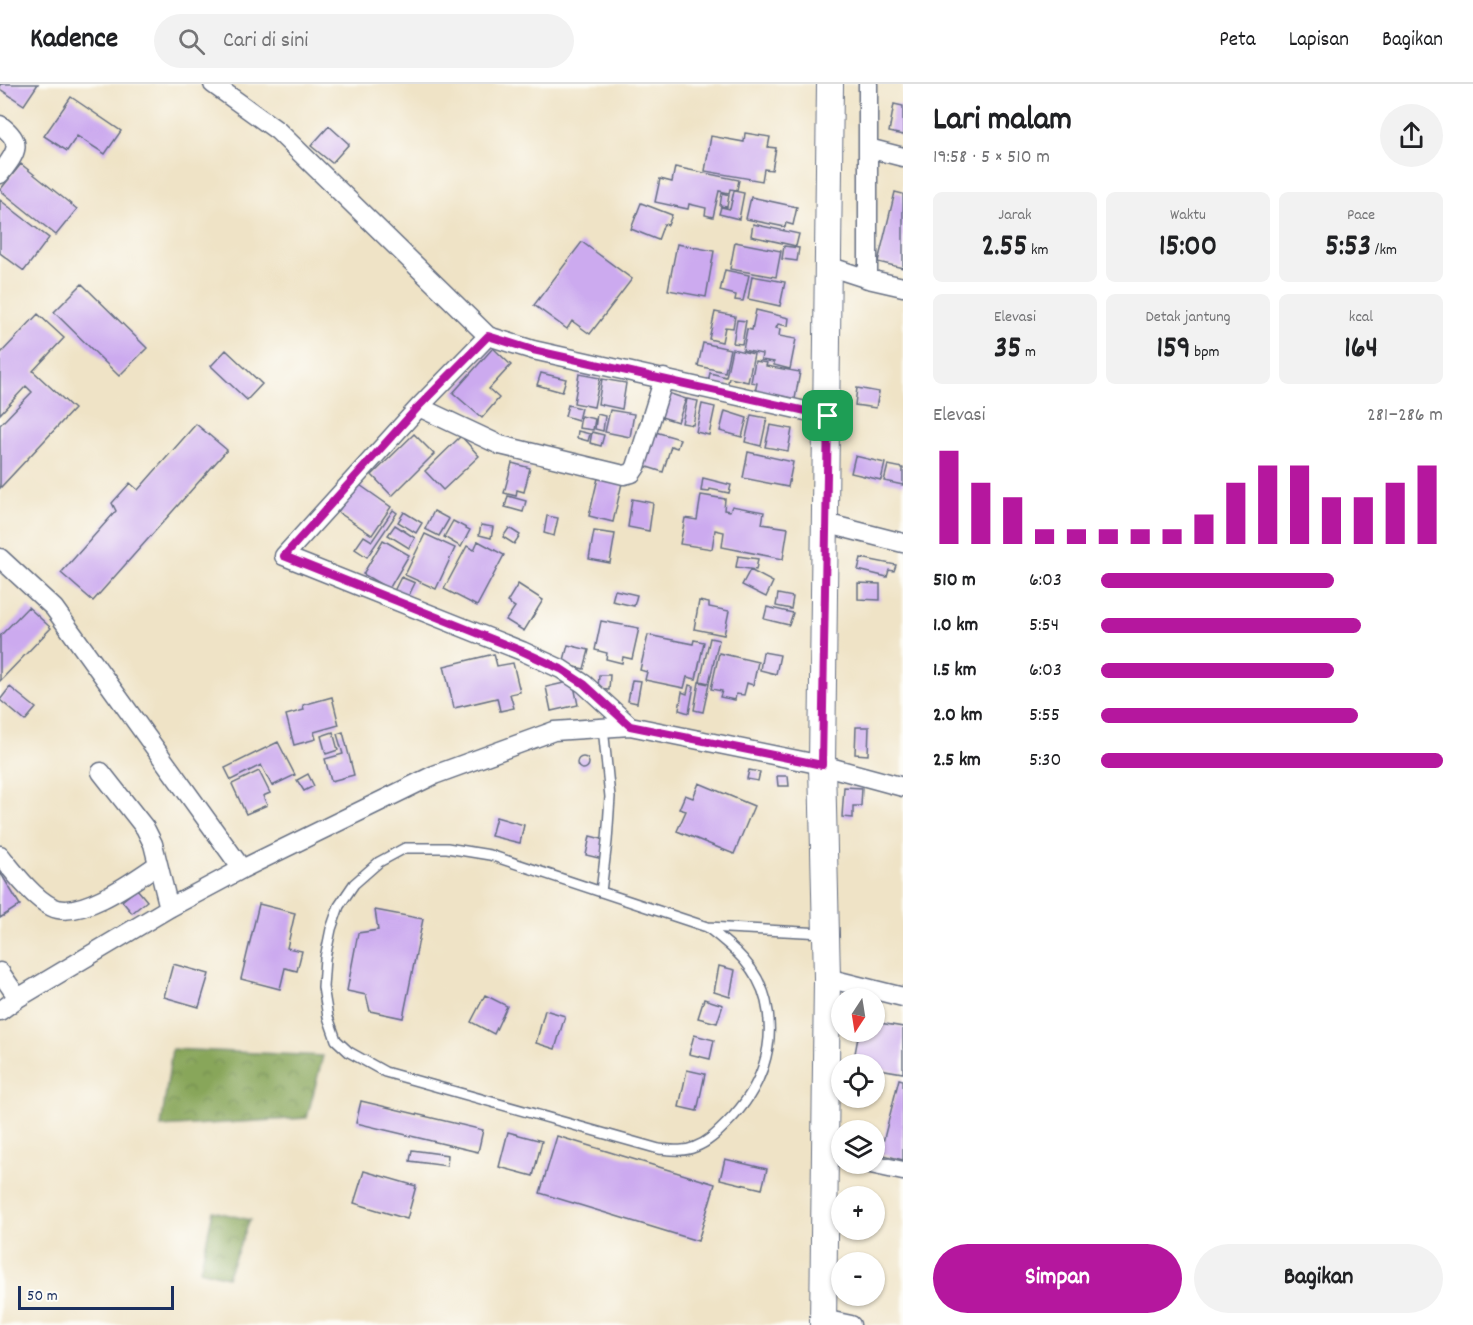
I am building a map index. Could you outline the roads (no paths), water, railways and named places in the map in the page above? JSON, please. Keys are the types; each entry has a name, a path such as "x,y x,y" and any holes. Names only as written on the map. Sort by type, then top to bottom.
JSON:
{"main road":[{"path":"830,84 828,416 822,765 832,1120"},
{"path":"823,1322 832,1174"}],"street":[{"path":"213,84 278,131 488,336 533,350 828,416"},
{"path":"868,84 868,279"},
{"path":"0,125 11,133 16,145 14,154 0,174"},
{"path":"868,148 903,157"},
{"path":"828,266 903,287"},
{"path":"488,336 418,407 284,556 522,651 561,669 584,684 630,726"},
{"path":"418,407 500,445 624,475 632,473 636,467 664,378"},
{"path":"825,523 903,543"},
{"path":"0,558 54,608 242,869"},
{"path":"0,1011 169,908 242,869 434,775 554,731 630,726 822,765 903,787"},
{"path":"101,772 145,828 153,844 169,908"},
{"path":"0,855 45,902 54,908 64,910 91,903 157,865"},
{"path":"0,972 18,998"},
{"path":"827,978 903,997"},
{"path":"885,1167 903,1171"},
{"path":"823,1322 851,1325"}],"lane":[{"path":"600,892 608,841 610,797 603,727"},
{"path":"708,927 744,958 759,984 766,1001 767,1048 758,1084 750,1096 716,1135 695,1148 659,1149 385,1072 349,1052 336,1040 327,1017 323,987 325,958 339,906 354,884 379,862 405,848 447,848 490,855 708,927 826,933"}]}
